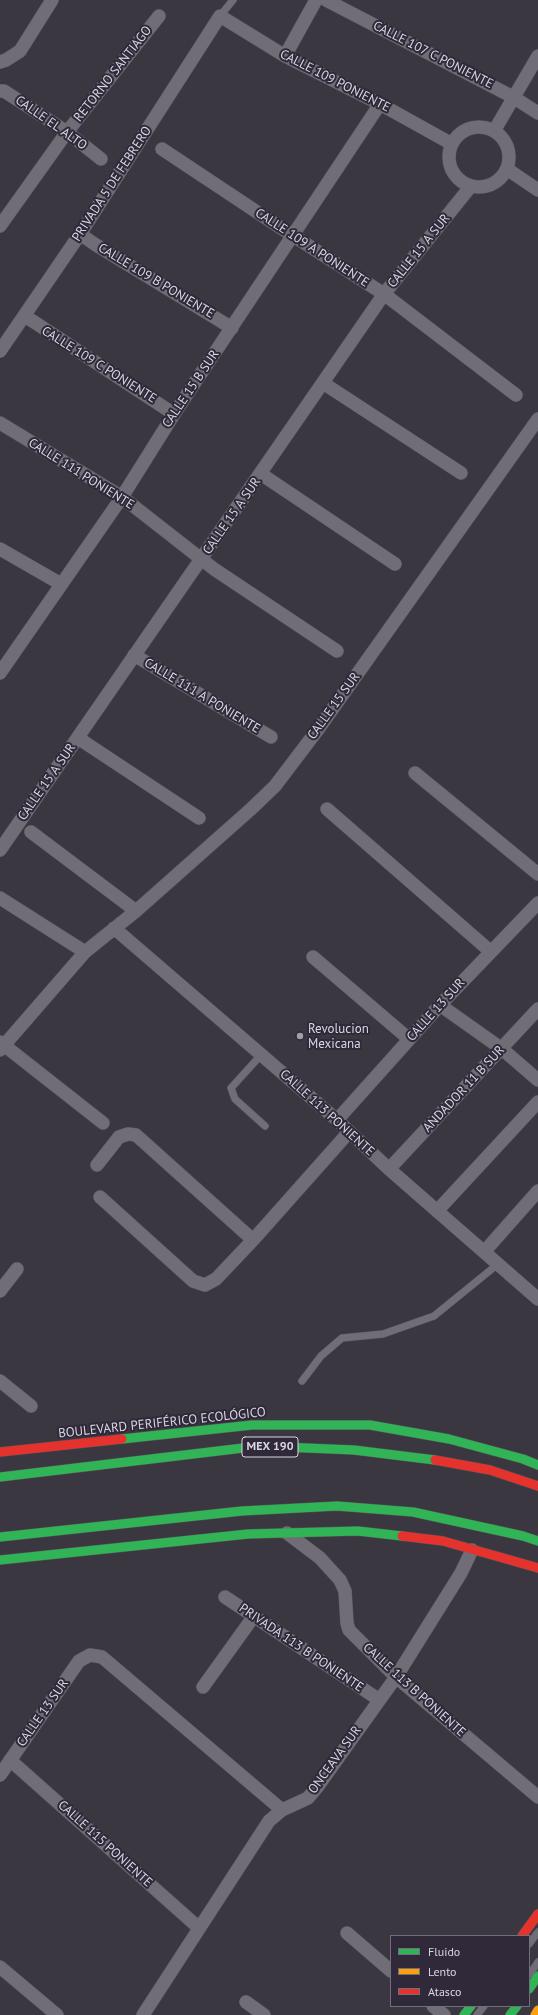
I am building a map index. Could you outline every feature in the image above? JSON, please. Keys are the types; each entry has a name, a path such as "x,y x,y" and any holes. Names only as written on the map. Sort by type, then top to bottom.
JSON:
{"main road":[{"name":"BOULEVARD PERIFÉRICO ECOLÓGICO","path":"0,1452 252,1425 370,1425 450,1439 538,1465"},
{"name":"MEX 190","path":"0,1477 260,1446 354,1450 421,1457 490,1470 538,1486"},
{"path":"0,1537 242,1511 337,1506 413,1512 523,1536 538,1542"},
{"path":"0,1560 248,1534 358,1531 430,1539 538,1568"},
{"path":"523,1935 538,1914"},
{"path":"530,1988 538,1976"},
{"path":"464,2015 470,2007"},
{"path":"510,2015 516,2007"},
{"path":"535,2015 538,2010"}],"street":[{"path":"0,62 20,51 52,0"},
{"path":"285,56 316,0"},
{"name":"CALLE 107 C PONIENTE","path":"326,0 513,97 538,113"},
{"name":"RETORNO SANTIAGO","path":"0,226 67,132 158,16"},
{"name":"CALLE 109 PONIENTE","path":"220,16 285,56 380,104 452,144"},
{"name":"PRIVADA 5 DE FEBRERO","path":"0,351 80,234 220,16"},
{"path":"494,131 538,56"},
{"name":"CALLE EL ALTO","path":"0,91 4,91 67,132 101,159"},
{"name":"CALLE 15 B SUR","path":"0,673 122,497 174,414 380,104"},
{"path":"475,128 485,128 494,131 506,143 509,156 507,169 502,177 492,184 480,188 461,182 452,170 449,154 452,144 458,136 475,128"},
{"name":"CALLE 109 A PONIENTE","path":"162,149 384,294 516,394"},
{"path":"507,169 538,190"},
{"name":"CALLE 15 A SUR","path":"0,850 384,294 471,186"},
{"name":"CALLE 109 B PONIENTE","path":"80,234 232,328"},
{"name":"CALLE 109 C PONIENTE","path":"25,316 174,414"},
{"path":"323,383 461,473"},
{"name":"CALLE 15 SUR","path":"1,1046 86,952 136,911 275,786 319,728 538,419"},
{"name":"CALLE 111 PONIENTE","path":"0,424 122,497 201,560 337,651"},
{"path":"261,474 395,564"},
{"path":"0,549 61,584"},
{"name":"CALLE 111 A PONIENTE","path":"134,655 271,737"},
{"path":"78,738 199,818"},
{"path":"415,773 538,874"},
{"path":"327,809 490,952"},
{"path":"31,832 136,911"},
{"path":"0,898 86,952"},
{"name":"CALLE 13 SUR","path":"337,1120 440,1005 538,903"},
{"name":"CALLE 113 PONIENTE","path":"114,928 337,1120 389,1169 538,1299"},
{"path":"313,957 409,1039"},
{"path":"440,1005 502,1049 538,1080"},
{"name":"ANDADOR 11 B SUR","path":"389,1169 538,1009"},
{"path":"1,1046 103,1123"},
{"path":"437,1210 538,1102"},
{"path":"100,1197 193,1281 205,1285 216,1279 253,1240 349,1132"},
{"path":"97,1165 119,1138 128,1134 136,1135 253,1240"},
{"path":"484,1252 538,1191"},
{"path":"0,1291 17,1268"},
{"path":"0,1381 31,1406"},
{"name":"CALLE 113 B PONIENTE","path":"287,1533 320,1558 343,1584 349,1630 396,1677 538,1797"},
{"name":"ONCEAVA SUR","path":"142,2015 269,1820 282,1810 308,1798 318,1786 378,1699 396,1677 462,1573 472,1550"},
{"name":"PRIVADA 113 B PONIENTE","path":"225,1597 378,1699"},
{"path":"203,1687 254,1616"},
{"name":"CALLE 13 SUR","path":"0,1775 79,1661 90,1655 102,1657 282,1810"},
{"name":"CALLE 115 PONIENTE","path":"10,1760 199,1928"},
{"path":"346,1934 390,1970"},
{"path":"0,1967 58,2015"},
{"path":"246,2002 264,2015"},
{"path":"434,2007 444,2015"}],"lane":[{"path":"220,16 233,0"},
{"path":"262,1055 231,1088 235,1099 264,1126"},
{"path":"302,1381 321,1356 342,1338 383,1334 434,1316 498,1264"},
{"path":"530,1943 538,1932"},
{"path":"530,1974 538,1962"},
{"path":"477,2015 483,2007"},
{"path":"501,2015 507,2007"}],"traffic: fast":[{"path":"122,1439 252,1425 370,1425 449,1439 523,1459 538,1465"},
{"path":"0,1477 260,1446 354,1450 435,1460"},
{"path":"0,1537 242,1511 337,1506 413,1512 523,1536 538,1541"},
{"path":"0,1560 248,1534 358,1531 402,1536"},
{"path":"530,1988 538,1976"},
{"path":"464,2015 470,2007"},
{"path":"510,2015 516,2007"}],"traffic: slow":[{"path":"535,2015 538,2010"}],"traffic: jam":[{"path":"0,1452 122,1439"},
{"path":"435,1460 490,1470 538,1486"},
{"path":"402,1536 443,1541 538,1568"},
{"path":"523,1935 538,1914"}],"place":[{"name":"Revolucion Mexicana","path":"300,1036"}]}
